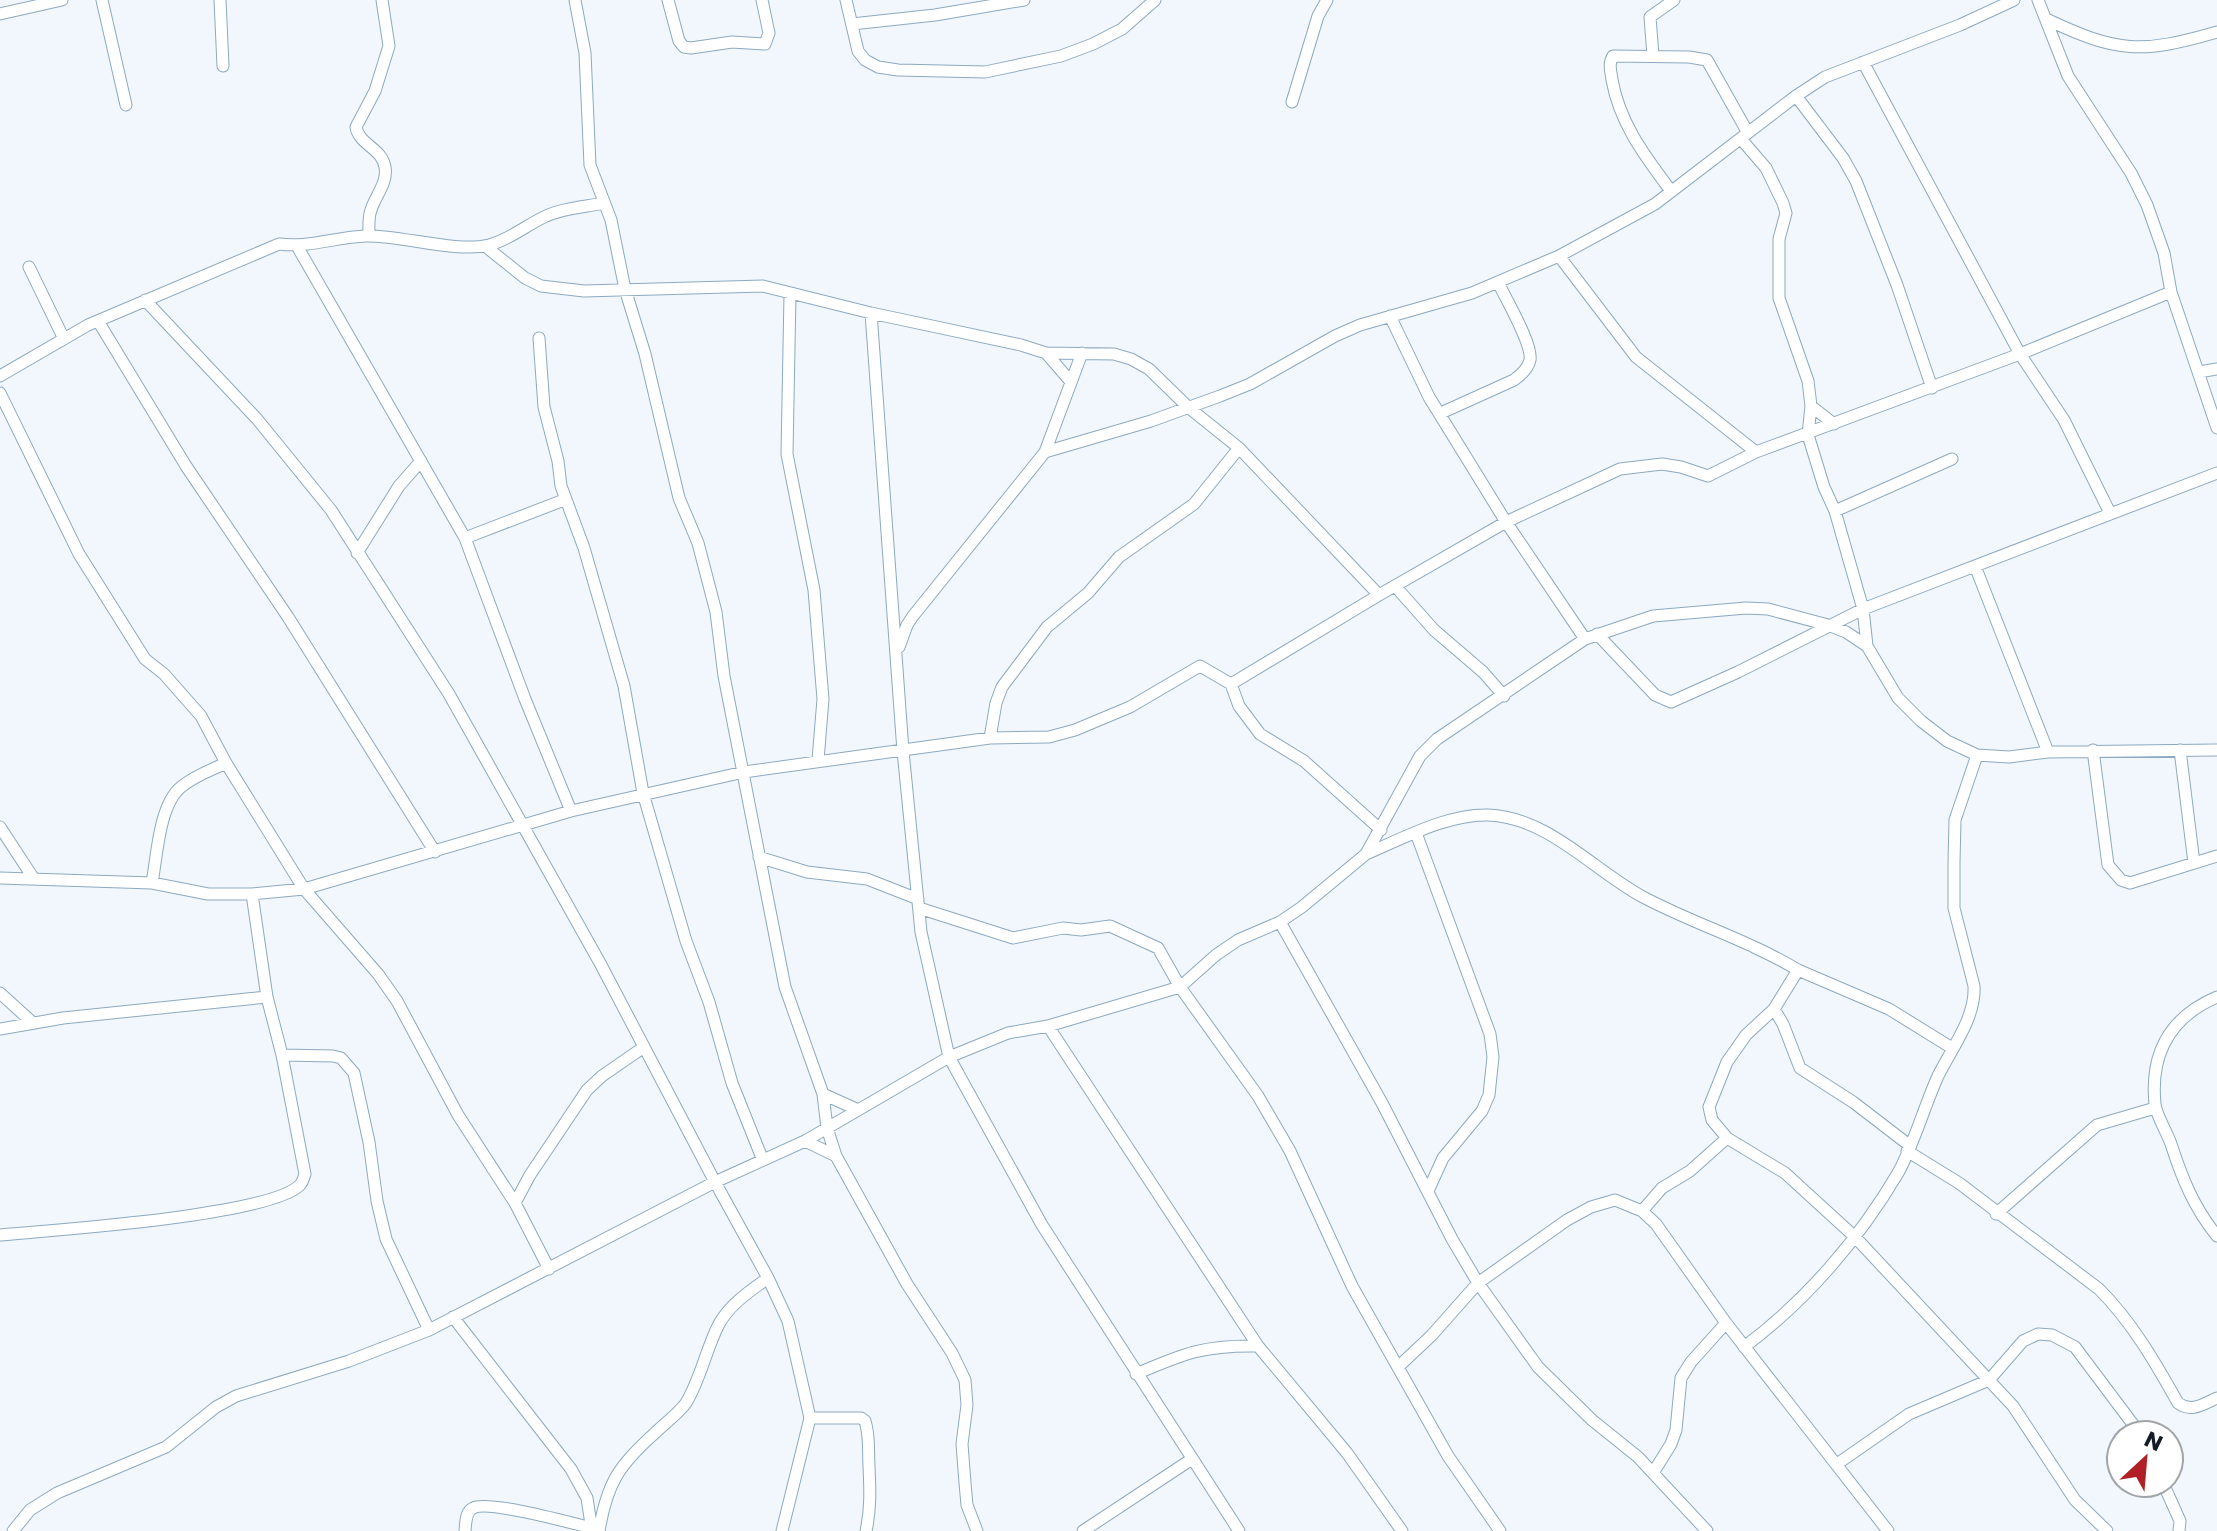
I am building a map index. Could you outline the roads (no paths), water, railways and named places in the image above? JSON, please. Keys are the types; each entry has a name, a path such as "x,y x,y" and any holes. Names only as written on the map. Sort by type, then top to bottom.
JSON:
{"street":[{"path":"0,14 62,0"},
{"path":"102,0 126,105"},
{"path":"220,0 223,66"},
{"path":"369,236 371,209 385,179 386,169 383,159 361,139 356,127 375,91 389,46 382,0"},
{"path":"575,0 585,53 590,165 611,220 625,289 645,354 679,498 698,543 716,612 724,676 785,987 823,1094 827,1128 836,1156 965,1380 967,1405 962,1444 967,1505 974,1529"},
{"path":"668,0 679,41 684,47 691,48 719,43 765,44 769,33 762,0"},
{"path":"846,0 858,51 865,60 878,67 985,72 1061,56 1093,44 1122,29 1155,0"},
{"path":"852,24 935,15 1024,0"},
{"path":"1292,102 1318,16 1327,0"},
{"path":"1653,56 1650,17 1674,0"},
{"path":"1045,452 1250,384 1335,336 1390,316 1472,293 1559,256 1635,216 1825,77 1960,25 2014,0"},
{"path":"2038,0 2068,76 2131,173 2147,205 2164,253 2171,292 2217,428"},
{"path":"2046,19 2091,40 2120,46 2147,48 2217,32"},
{"path":"1671,191 1624,121 1609,63 1613,56 1689,57 1710,63 1744,136 1766,168 1783,203 1786,213 1779,239 1779,298 1808,381 1811,406 1808,435 1835,511 1863,609 1867,646 1898,698 1947,741 1977,755 2009,757 2093,750 2215,751"},
{"path":"1863,62 2020,354 2064,420 2110,513"},
{"path":"1796,96 1843,158 1856,181 1897,285 1932,388"},
{"path":"0,376 98,321 279,244 297,246 369,236 485,246 522,232 555,212 604,203"},
{"path":"297,246 465,538 571,811"},
{"path":"485,246 525,278 541,286 584,291 744,285 776,288 790,294 1046,353 1114,354 1131,359 1149,369 1188,407 1239,448 1379,595"},
{"path":"1559,256 1636,357 1756,452"},
{"path":"29,267 64,339"},
{"path":"1441,413 1514,380 1529,362 1529,348 1498,282"},
{"path":"1231,684 1506,522 1620,469 1662,464 1708,476 1756,452 1932,388 2171,292"},
{"path":"790,294 787,454 814,590 823,699 818,760"},
{"path":"145,300 257,419 331,510 449,694 600,963 768,1278 788,1321 810,1418 782,1531"},
{"path":"871,313 903,751 918,904 933,996 949,1057 1042,1225 1239,1531"},
{"path":"1390,316 1421,383 1506,522 1591,636 1655,695 1671,702 1863,609 2217,473"},
{"path":"98,321 186,466 288,617 435,852"},
{"path":"539,338 544,407 564,500 584,548 624,686 643,793 732,1083 762,1158"},
{"path":"1046,353 1071,382"},
{"path":"897,656 902,636 913,616 1045,452 1082,353"},
{"path":"2199,372 2217,369"},
{"path":"0,393 79,554 145,659 164,674 201,716 226,763 304,889 378,974 397,1001 458,1115 515,1203 549,1269"},
{"path":"1811,406 1834,424"},
{"path":"990,738 1002,687 1047,627 1088,593 1119,557 1194,504 1239,448"},
{"path":"1835,511 1952,459"},
{"path":"357,553 392,496 421,461"},
{"path":"465,538 564,500"},
{"path":"1975,566 2048,752"},
{"path":"1395,586 1434,630 1483,672 1504,696"},
{"path":"1366,854 1420,756 1437,739 1591,636 1653,616 1746,608 1768,609 1828,625 1867,646"},
{"path":"0,878 152,883 208,894 304,889 571,811 744,772 990,738 1049,737 1075,730 1130,707 1200,666 1231,684 1239,706 1260,734 1304,761 1381,830"},
{"path":"2093,750 2108,865 2121,880 2130,883 2217,856"},
{"path":"2180,750 2194,863"},
{"path":"1744,1347 1777,1322 1855,1237 1898,1173 1974,998 1954,908 1954,862 1955,820 1977,755"},
{"path":"152,883 166,811 172,796 192,780 226,763"},
{"path":"13,1531 30,1510 57,1493 166,1447 216,1407 236,1396 349,1361 429,1330 762,1158 805,1141 949,1057 1008,1033 1048,1026 1180,987 1238,940 1280,922 1302,907 1366,854 1466,815 1491,815 1520,821 1554,838 1640,896 1889,1009 1952,1048"},
{"path":"0,827 34,879"},
{"path":"1416,833 1490,1034 1493,1057 1492,1081 1482,1111 1443,1158 1428,1191"},
{"path":"759,857 807,872 867,879 918,904 1013,938 1063,928 1114,927 1158,948 1180,987 1258,1096 1290,1151 1352,1286 1448,1456 1500,1531"},
{"path":"0,1235 218,1211 264,1200 298,1187 305,1174 282,1055 267,997 252,894"},
{"path":"1280,922 1478,1283 1538,1367 1653,1473 1707,1531"},
{"path":"1798,970 1774,1009 1746,1035 1717,1083 1709,1107 1712,1120 1727,1138 1785,1173 1855,1237 2020,1415 2075,1500 2107,1531"},
{"path":"0,993 33,1023"},
{"path":"0,1029 267,997"},
{"path":"2217,997 2202,1003 2183,1019 2159,1049 2155,1108 2200,1216 2217,1236"},
{"path":"1774,1009 1800,1068 1853,1102 1908,1148 1959,1183 1996,1214 2043,1244 2099,1289 2148,1349 2178,1403 2193,1409 2217,1398"},
{"path":"1048,1026 1258,1346 1347,1453 1402,1531"},
{"path":"515,1203 587,1090 644,1047"},
{"path":"282,1055 333,1056 341,1058 354,1073 386,1239 429,1330"},
{"path":"823,1094 856,1109"},
{"path":"1996,1214 2097,1125 2155,1108"},
{"path":"1642,1211 1662,1188 1690,1171 1727,1138"},
{"path":"805,1141 836,1156"},
{"path":"1398,1367 1432,1335 1478,1283 1567,1220 1591,1207 1615,1200 1642,1211 1656,1224 1744,1347 1888,1531"},
{"path":"595,1530 614,1476 642,1444 683,1407 700,1377 720,1323 736,1302 768,1278"},
{"path":"453,1317 571,1469 587,1498 595,1530"},
{"path":"1653,1473 1676,1430 1681,1378 1726,1323"},
{"path":"1837,1464 1909,1414 1989,1380 2023,1341 2038,1334 2052,1335 2075,1347 2129,1419"},
{"path":"1136,1374 1198,1349 1258,1346"},
{"path":"810,1418 861,1418 865,1421 871,1488 871,1510 866,1531"},
{"path":"1083,1531 1192,1459"},
{"path":"2170,1499 2180,1521 2179,1531"},
{"path":"465,1531 467,1514 477,1507 500,1508 595,1530"}]}
